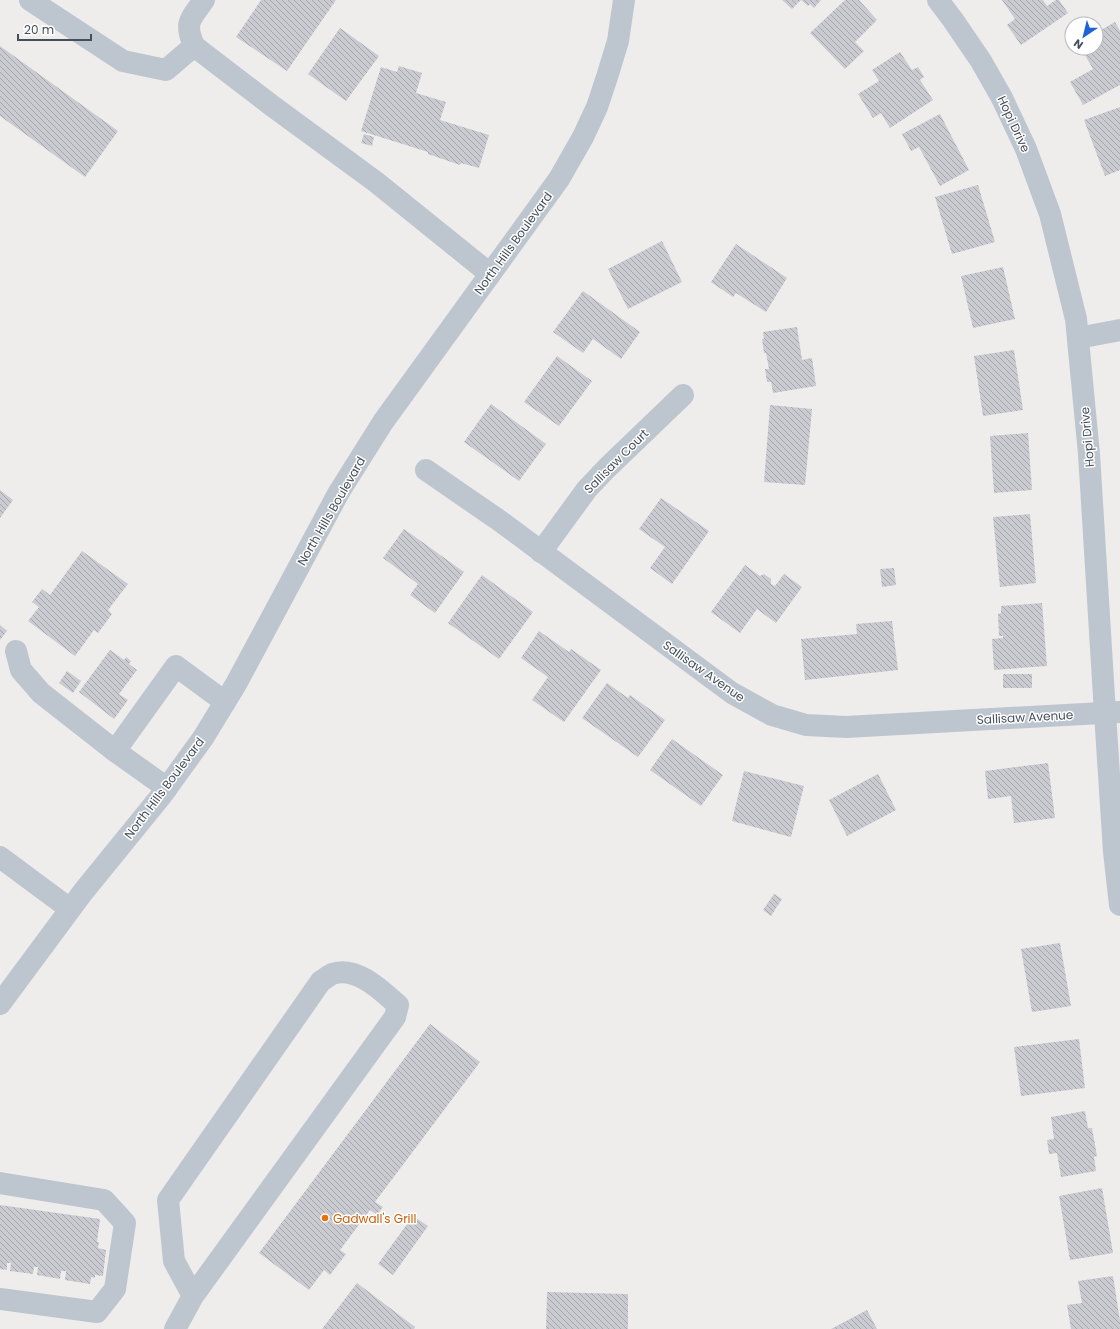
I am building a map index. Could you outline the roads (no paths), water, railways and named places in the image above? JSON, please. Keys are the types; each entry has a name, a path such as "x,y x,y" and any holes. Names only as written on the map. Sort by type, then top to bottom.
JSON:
{"street":[{"path":"30,0 123,61 166,70 194,46"},
{"path":"204,0 190,21 188,32 194,46 272,106 376,182 490,274"},
{"name":"North Hills Boulevard","path":"0,1004 70,909 167,788 202,738 236,684 339,492 383,422 559,179 583,137 597,107 618,41 624,0"},
{"name":"Hopi Drive","path":"938,0 981,61 1002,98 1026,149 1050,214 1076,319 1112,712 1114,852 1120,905"},
{"path":"1078,338 1120,330"},
{"name":"Sallisaw Court","path":"541,552 587,489 683,395"},
{"name":"Sallisaw Avenue","path":"426,470 500,521 732,693 772,715 806,725 846,728 1112,712"},
{"path":"16,651 21,670 40,692 115,751 167,788"},
{"path":"115,751 176,666 225,702"},
{"path":"0,857 70,909"},
{"path":"175,1329 193,1296 395,1017 398,1005 374,984 347,972 332,974 321,981 168,1200 174,1261 193,1296"},
{"path":"0,1183 104,1200 125,1223 115,1289 97,1312 0,1299"}],"place":[{"name":"Gadwall's Grill","path":"325,1218"}]}
